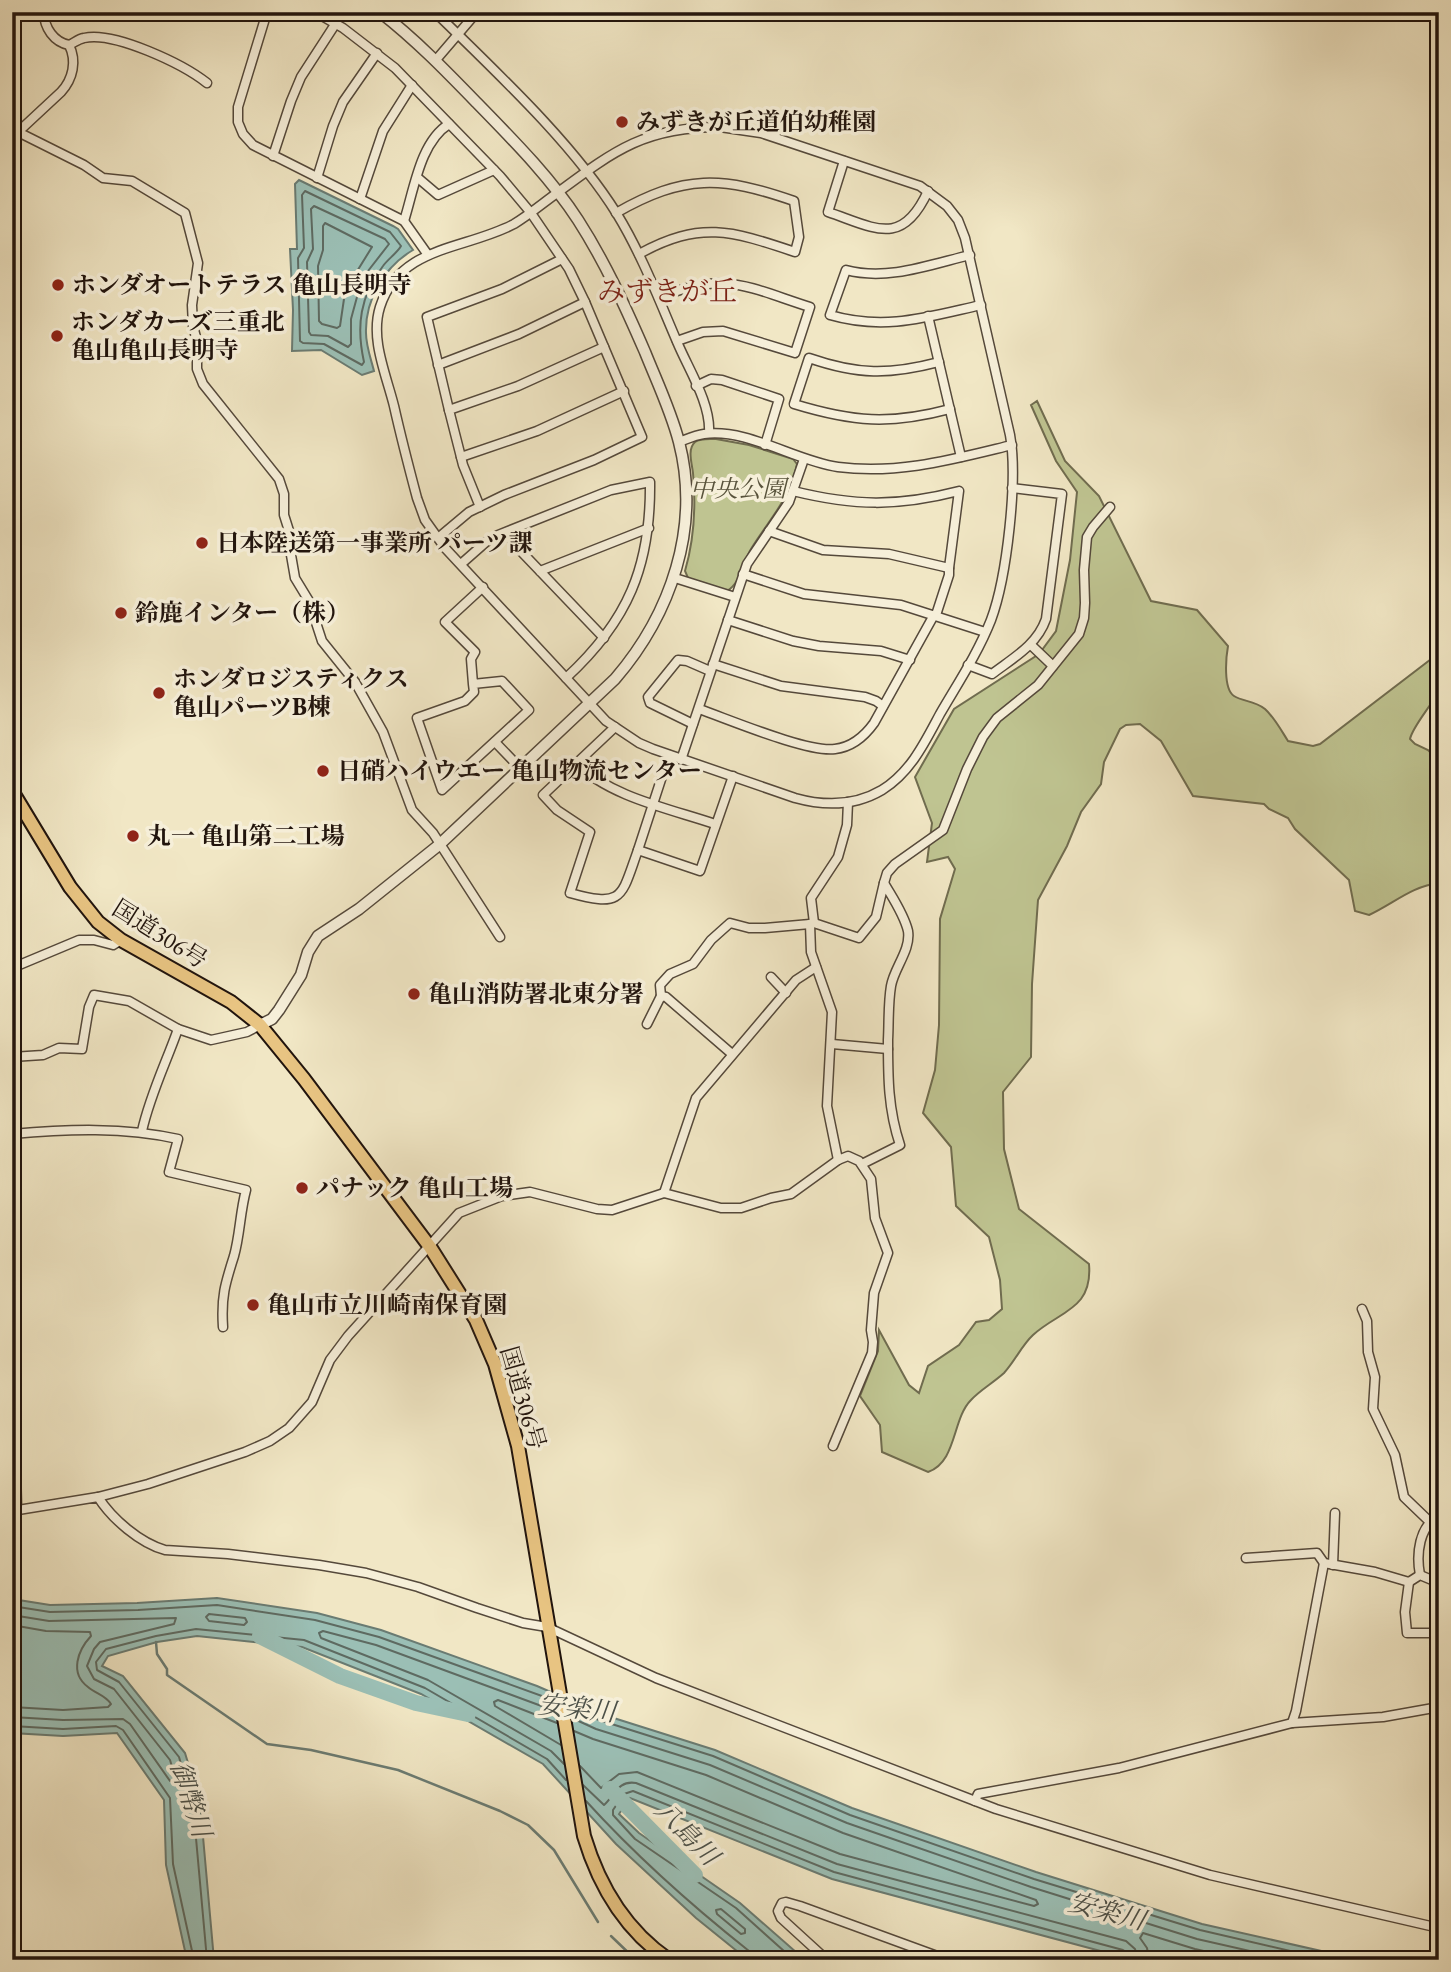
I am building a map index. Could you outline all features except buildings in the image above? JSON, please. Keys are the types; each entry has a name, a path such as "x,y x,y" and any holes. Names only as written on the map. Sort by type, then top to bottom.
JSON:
{"highway":[{"name":"国道306号","path":"12,791 84,907 108,931 212,990 260,1026 304,1079 430,1247 476,1320 495,1364 518,1446 584,1836 601,1882 622,1917 669,1960"}],"street":[{"path":"44,12 44,22 53,36 69,46 74,60 66,87 15,133 84,165 103,178 132,181 185,213 198,263 192,299 198,372 203,384 279,479 284,494 284,515 295,578 309,601 317,631 335,660 355,682 383,732 411,807 433,833 500,937"},
{"path":"267,12 237,114 247,140 273,156 404,220 428,255"},
{"path":"315,12 336,23 377,53 412,85 494,170 531,213 562,260 585,302 642,437 480,507 458,520 438,538"},
{"path":"12,1057 43,1055 59,1048 82,1049 89,1007 94,995 129,1001 178,1029 211,1040 247,1032 272,1019 300,975 317,936 359,909 439,845 615,679 640,648 658,616 674,578 685,509 684,465 679,442 671,415 618,291 596,248 558,192 526,155 417,42 380,12"},
{"path":"435,12 553,133 616,213 659,298 706,411 709,433"},
{"path":"435,61 477,12"},
{"path":"273,156 300,77 336,23"},
{"path":"69,46 81,38 90,37 120,41 163,56 191,70 207,83"},
{"path":"317,178 343,102 377,53"},
{"path":"360,199 383,131 412,85"},
{"path":"404,220 430,145 440,130 449,124"},
{"path":"704,127 747,130 844,161 920,186 947,206 958,220 970,255 1012,445 1012,488 998,594 985,632 908,768 883,789 849,802 807,801 681,760 639,743 614,727 461,564 425,520 417,498 378,344 377,328 383,298 395,278 407,266 428,255 500,230 531,213 620,148 636,142 670,130 704,127"},
{"path":"844,161 824,211 874,229 892,228 906,223 915,216 928,191"},
{"path":"418,178 438,195 494,170"},
{"path":"616,213 663,190 692,184 743,185 794,201 799,237 795,252 744,235 704,232 674,239 639,254"},
{"path":"970,255 888,274 862,274 846,270 830,315 868,324 904,321 981,305"},
{"path":"480,507 461,457 427,317 502,289 562,260"},
{"path":"659,298 694,285 724,282 810,307 795,353 723,331 703,332 677,341"},
{"path":"438,365 519,334 585,302"},
{"path":"928,316 961,457"},
{"path":"449,410 519,386 604,347"},
{"path":"939,362 905,370 873,373 838,368 809,358 794,404 851,419 882,421 912,418 950,409"},
{"path":"696,386 711,379 722,380 779,400 765,445"},
{"path":"461,457 537,431 624,391"},
{"path":"679,442 709,433 736,437 835,467 888,470 921,466 1012,445"},
{"path":"681,760 743,574 755,550 789,502 804,459"},
{"path":"461,564 486,542 507,532 611,490 650,482 646,552 638,577 617,620 604,638 566,678"},
{"path":"968,665 992,674 1031,645 1043,628 1049,609 1062,494 1012,488"},
{"path":"699,709 811,747 833,750 848,746 862,737 874,723 935,615 949,575 959,491 906,502 880,504 832,501 793,491"},
{"path":"647,1024 662,996 660,985 666,976 693,964 711,940 730,923 765,929 812,924 859,938 876,917 887,873 895,864 939,834 983,737 997,718 1038,685 1079,634 1086,603 1084,570 1087,537 1110,507"},
{"path":"540,571 649,528"},
{"path":"769,531 823,550 889,554 949,568"},
{"path":"507,532 514,544 604,638"},
{"path":"743,574 804,594 844,600 880,601 935,615 985,632"},
{"path":"674,578 735,597"},
{"path":"473,684 502,681 529,710 442,790 416,718 465,701 474,692 473,684 471,659 475,652 445,622 483,587"},
{"path":"728,620 793,641 819,646 867,649 910,660"},
{"path":"1031,645 1053,666"},
{"path":"693,724 650,703 648,697 678,660 808,692 864,697 883,706"},
{"path":"614,727 542,795 557,810 590,832 570,893 605,901 615,897 626,884 669,755"},
{"path":"495,742 520,768"},
{"path":"576,763 606,785 715,824"},
{"path":"638,850 700,871 733,776"},
{"path":"838,1160 827,1106 832,1012 811,952 811,898 838,857 847,825 849,802"},
{"path":"862,1164 900,1145 890,1111 887,1068 891,984 905,950 908,934 902,916 884,883"},
{"path":"12,968 79,940 94,940 113,945 121,940"},
{"path":"664,1193 696,1098 796,980 816,967"},
{"path":"771,977 786,993"},
{"path":"662,996 732,1054"},
{"path":"142,1131 155,1087 178,1029"},
{"path":"832,1044 888,1049"},
{"path":"12,1134 142,1131 178,1139 169,1172 246,1190 233,1256 223,1290 223,1327"},
{"path":"12,1298 15,1511 98,1497 148,1484 270,1441 289,1428 312,1402 330,1360 341,1345 458,1213 502,1196 530,1192 597,1209 612,1210 664,1193 722,1208 741,1208 791,1194 838,1160 848,1156 862,1164 871,1180 875,1218 888,1253 874,1293 871,1330 873,1353 833,1446"},
{"path":"1362,1309 1367,1321 1368,1352 1375,1377 1371,1404 1395,1455 1405,1497 1429,1521"},
{"path":"98,1497 104,1507 156,1548 270,1558 366,1573 418,1587 548,1632 656,1678 975,1801 1210,1875 1439,1928"},
{"path":"1292,1723 1297,1711 1329,1564 1335,1513"},
{"path":"1420,1575 1419,1549 1429,1521 1439,1516"},
{"path":"1246,1558 1317,1553 1329,1564 1375,1572 1409,1582 1420,1575"},
{"path":"1420,1575 1439,1583"},
{"path":"1409,1582 1405,1612 1407,1633 1433,1633"},
{"path":"975,1801 978,1794 1119,1768 1292,1723 1383,1717 1439,1707"},
{"path":"827,1960 779,1915 782,1903 800,1906 948,1960"}],"green space":[{"path":"1037,401 1065,461 1099,496 1151,601 1197,610 1228,646 1226,672 1231,692 1237,698 1265,709 1288,741 1313,746 1320,744 1439,653 1439,689 1410,739 1428,750 1439,761 1439,883 1411,892 1369,915 1355,911 1349,880 1295,829 1288,818 1264,804 1193,796 1161,741 1140,724 1126,725 1120,729 1104,762 1101,784 1081,812 1067,846 1038,900 1032,984 1031,1057 1003,1092 1004,1149 1019,1209 1089,1264 1086,1291 1072,1308 1033,1335 1004,1373 971,1400 960,1418 944,1459 928,1472 882,1452 880,1425 860,1396 878,1351 879,1330 909,1385 919,1393 928,1366 959,1345 976,1322 989,1320 1002,1309 1000,1280 989,1237 956,1206 951,1147 923,1113 935,1070 939,1025 940,919 955,869 948,857 927,862 932,823 915,777 954,709 1039,654 1056,631 1070,560 1077,492 1056,461 1031,405"},
{"name":"中央公園","path":"716,439 749,445 793,459 797,464 790,488 751,549 736,583 727,591 688,578 685,571 694,510 691,449 697,441"}],"water":[{"path":"299,180 398,229 413,250 385,275 369,308 366,338 374,371 362,375 321,350 292,351 290,249 297,249 295,184"},
{"name":"御幣川","path":"217,1598 317,1613 381,1630 537,1686 601,1714 715,1750 852,1808 1036,1872 1202,1924 1361,1960 1134,1960 832,1879 630,1798 619,1814 639,1833 740,1903 805,1960 748,1960 696,1918 616,1844 543,1764 421,1694 302,1647 197,1636 157,1642 108,1656 102,1666 123,1676 185,1753 200,1803 214,1960 187,1960 166,1865 164,1800 117,1733 63,1736 12,1733 12,1599 50,1605"}],"waterway":[{"name":"安楽川","path":"260,1636 340,1676 416,1703 468,1714"},
{"path":"156,1642 157,1654 167,1669 167,1675 267,1744 311,1750 398,1770 528,1825 554,1850 598,1922"},
{"name":"八島川","path":"610,1789 695,1875"},
{"path":"611,1936 636,1960"}],"place":[{"name":"みずきが丘道伯幼稚園","path":"622,122"},
{"name":"ホンダオートテラス 亀山長明寺","path":"58,285"},
{"name":"ホンダカーズ三重北 亀山亀山長明寺","path":"57,336"},
{"name":"日本陸送第一事業所 パーツ課","path":"202,543"},
{"name":"鈴鹿インター（株）","path":"121,613"},
{"name":"ホンダロジスティクス 亀山パーツB棟","path":"159,693"},
{"name":"日硝ハイウエー 亀山物流センター","path":"323,771"},
{"name":"丸一 亀山第二工場","path":"133,836"},
{"name":"亀山消防署北東分署","path":"414,994"},
{"name":"パナック 亀山工場","path":"302,1188"},
{"name":"亀山市立川崎南保育園","path":"253,1305"}],"district":[{"name":"みずきが丘","path":"667,291"}]}
